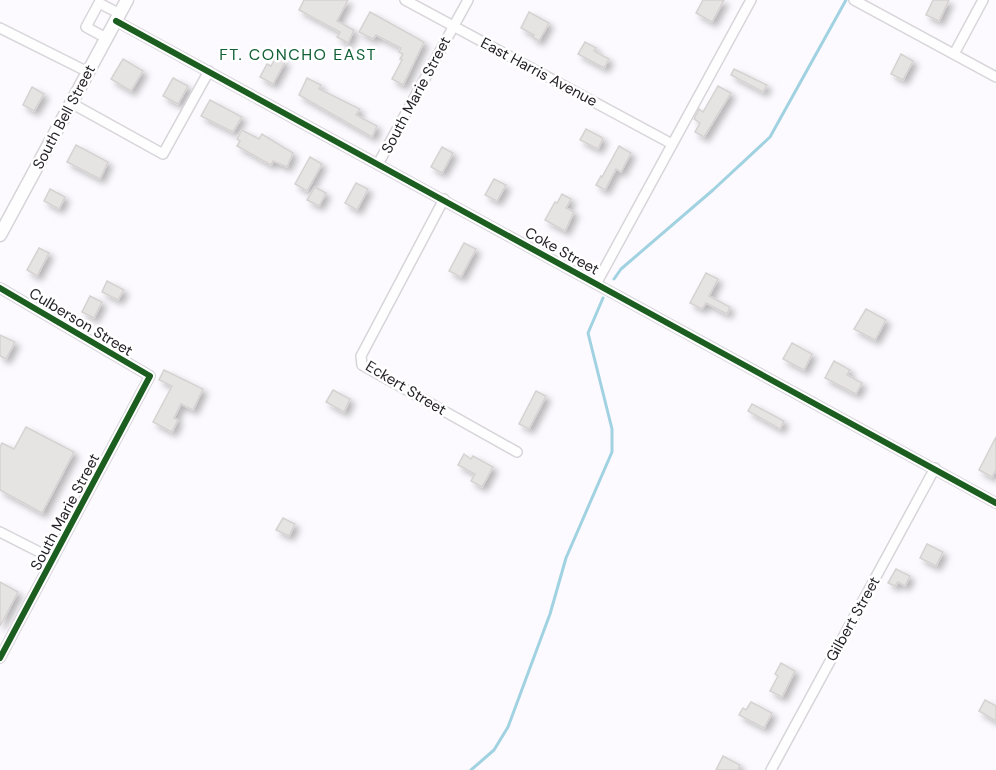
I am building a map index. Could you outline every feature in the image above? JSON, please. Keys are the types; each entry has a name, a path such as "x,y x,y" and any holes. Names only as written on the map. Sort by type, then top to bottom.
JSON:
{"main road":[{"name":"South Bell Street","path":"0,235 128,0"}],"street":[{"name":"East Harris Avenue","path":"405,0 672,144"},
{"name":"South Marie Street","path":"378,164 468,0"},
{"path":"596,284 751,0"},
{"path":"854,0 996,76"},
{"path":"954,54 983,0"},
{"name":"Coke Street","path":"106,38 86,27 99,3 118,17 209,71 996,503"},
{"path":"0,28 88,72"},
{"path":"71,103 163,154 209,71"},
{"name":"Eckert Street","path":"444,199 361,356 362,365 517,452"},
{"name":"Culberson Street","path":"0,288 150,376"},
{"name":"South Marie Street","path":"0,658 150,376"},
{"name":"Gilbert Street","path":"771,770 935,468"},
{"path":"0,532 53,559"}],"building":[{"path":"304,0 348,0 337,21 354,30 348,43 337,37 340,32 299,10"},
{"path":"703,0 724,0 712,22 696,13"},
{"path":"933,0 949,0 939,21 926,15"},
{"path":"370,12 424,42 403,85 392,79 402,60 400,59 403,54 399,52 401,48 376,35 373,39 359,32"},
{"path":"529,12 549,23 539,41 532,37 534,35 521,28"},
{"path":"585,42 596,48 594,51 609,59 604,68 578,54"},
{"path":"901,54 913,61 903,80 891,74"},
{"path":"276,57 285,62 273,84 260,77 267,64 271,66"},
{"path":"123,59 143,71 131,91 111,79"},
{"path":"734,69 767,85 763,92 731,75"},
{"path":"173,78 188,86 178,104 163,96"},
{"path":"307,78 321,85 319,89 360,109 356,115 377,126 372,137 299,95"},
{"path":"718,86 731,93 704,137 695,132 700,123 694,119 699,109 703,112"},
{"path":"32,87 44,94 34,111 23,105"},
{"path":"210,100 242,117 233,132 201,116"},
{"path":"586,129 603,138 598,149 580,140"},
{"path":"242,130 259,139 262,134 293,153 287,167 273,161 271,165 237,146 240,141 237,139"},
{"path":"76,145 108,162 100,179 67,162"},
{"path":"619,146 631,153 621,172 616,169 605,190 596,185"},
{"path":"442,147 453,153 442,173 431,167"},
{"path":"310,157 322,164 307,191 295,184"},
{"path":"494,179 506,185 497,201 485,195"},
{"path":"356,183 368,189 357,210 345,203"},
{"path":"315,187 326,193 319,206 307,200"},
{"path":"50,189 65,197 59,209 44,201"},
{"path":"562,194 571,199 566,208 574,212 565,231 545,220"},
{"path":"464,243 476,249 461,277 449,271"},
{"path":"39,248 49,253 37,276 27,270"},
{"path":"706,273 718,279 709,296 730,307 727,314 706,303 702,309 690,303"},
{"path":"107,281 124,290 118,300 102,292"},
{"path":"90,296 102,302 94,318 82,312"},
{"path":"866,309 886,320 875,340 854,329"},
{"path":"0,335 15,342 6,359 0,356"},
{"path":"792,343 812,354 804,370 783,359"},
{"path":"834,361 850,370 847,375 862,383 856,394 825,378"},
{"path":"164,370 203,389 193,410 181,404 174,418 178,420 172,432 153,422 172,386 159,380"},
{"path":"333,390 350,399 344,412 326,402"},
{"path":"536,391 546,396 529,429 519,424"},
{"path":"752,404 784,421 780,429 748,411"},
{"path":"26,427 74,452 42,513 0,490 0,447 2,443 14,449"},
{"path":"996,437 996,470 992,477 979,470"},
{"path":"464,454 471,459 473,456 493,467 482,487 471,481 475,474 458,465"},
{"path":"283,518 295,524 289,536 276,530"},
{"path":"927,544 943,552 936,566 920,558"},
{"path":"896,569 910,576 905,586 898,582 895,586 888,583"},
{"path":"0,582 18,592 0,626"},
{"path":"781,663 795,671 782,697 770,691 778,676 775,674"},
{"path":"985,700 996,706 996,721 979,711"},
{"path":"751,702 772,713 764,728 739,715 743,708 746,710"},
{"path":"723,756 740,765 738,770 716,770"}],"waterway":[{"path":"614,279 621,269 713,190 770,137 846,0"},
{"path":"471,770 494,750 508,727 550,614 566,558 612,452 612,429 588,333 603,298"}],"cycle path":[{"path":"116,21 996,503"},
{"path":"0,288 150,376 0,658"}],"district":[{"name":"FT. CONCHO EAST","path":"298,54"}]}
